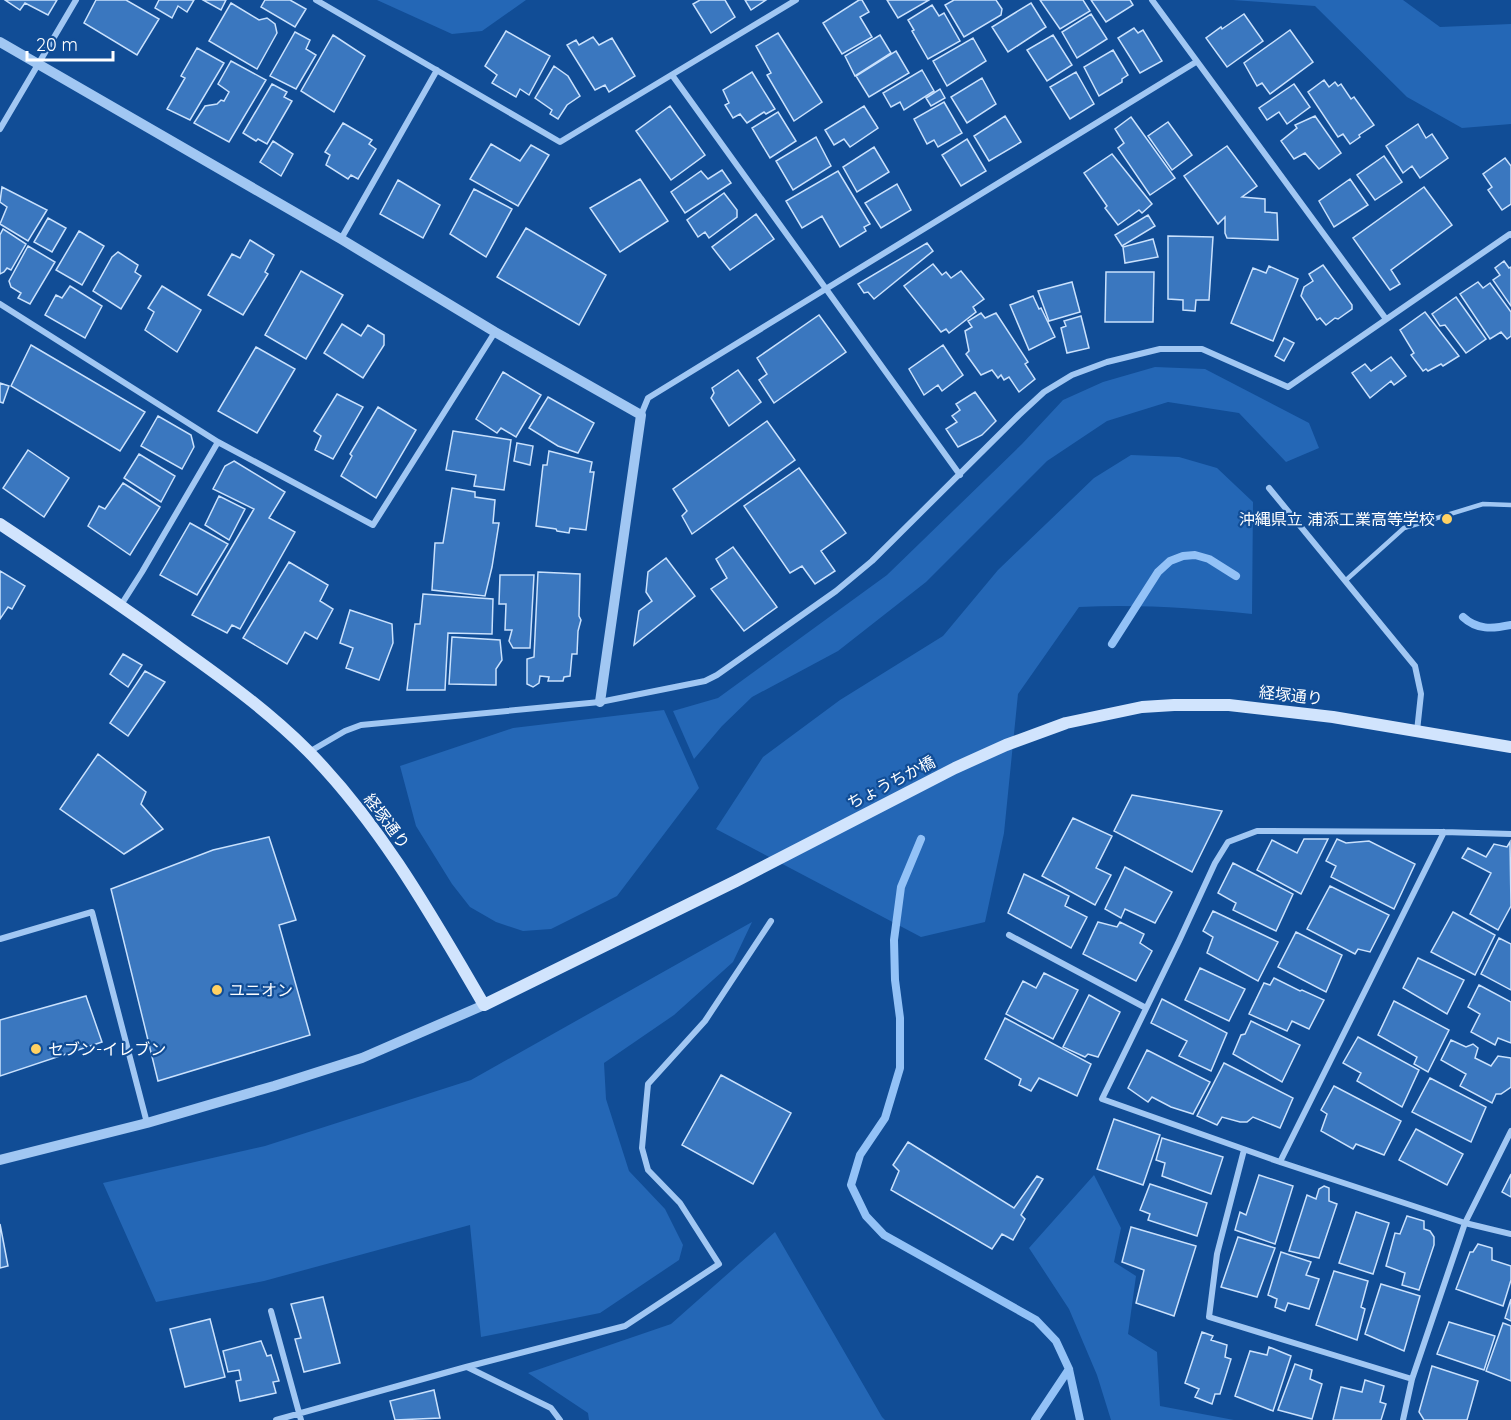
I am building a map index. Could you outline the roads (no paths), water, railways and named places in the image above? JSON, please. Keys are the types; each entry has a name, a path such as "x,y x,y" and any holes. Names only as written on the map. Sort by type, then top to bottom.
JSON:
{"main road":[{"name":"経塚通り","path":"0,524 121,605 275,720 309,752 347,795 413,885 484,1005"},
{"name":"経塚通り","path":"1066,723 1142,707 1229,705 1333,717 1511,747"},
{"name":"ちょうちか橋","path":"484,1005 736,881 955,768 1006,745 1066,723"}],"street":[{"path":"0,129 76,0"},
{"path":"316,0 560,142 796,0"},
{"path":"1152,0 1386,319"},
{"path":"0,42 641,415"},
{"path":"600,702 641,415 648,398 1196,62"},
{"path":"341,239 437,70"},
{"path":"672,75 960,475"},
{"path":"309,752 345,731 361,725 600,702 705,681 717,675 836,591 872,561 1044,392 1072,375 1107,362 1160,349 1202,349 1288,387 1511,235"},
{"path":"0,303 218,442 373,525 495,332"},
{"path":"121,605 218,442"},
{"path":"1269,488 1415,666 1421,694 1417,731"},
{"path":"1511,834 1444,831 1257,831 1228,842 1215,863 1102,1099 1280,1162 1465,1223 1511,1234"},
{"path":"1280,1162 1444,831"},
{"path":"0,939 92,912 147,1123"},
{"path":"276,1420 300,1417 466,1367 625,1326 718,1263 680,1203 648,1170 642,1148 648,1084 705,1021 771,921"},
{"path":"1009,935 1146,1008"},
{"path":"0,1160 147,1123 362,1058 484,1005"},
{"path":"1403,1420 1412,1379 1465,1223 1511,1131"},
{"path":"1244,1150 1217,1254 1209,1317 1412,1379"},
{"path":"271,1311 300,1417"},
{"path":"466,1367 551,1408 560,1420"}],"lane":[{"path":"1345,581 1404,528 1483,504 1511,505"}],"waterway":[{"path":"1112,644 1158,572 1170,561 1183,556 1195,555 1209,559 1236,576"},
{"path":"1463,617 1479,626 1511,625"},
{"path":"921,839 901,887 894,940 895,980 900,1018 900,1068 885,1118 860,1155 851,1185 866,1216 884,1235 1036,1320 1056,1341 1069,1369 1080,1420"},
{"path":"1035,1420 1069,1369"}],"place":[{"name":"沖縄県立 浦添工業高等学校","path":"1447,519"},
{"name":"ユニオン","path":"217,990"},
{"name":"セブン-イレブン","path":"36,1049"}]}
